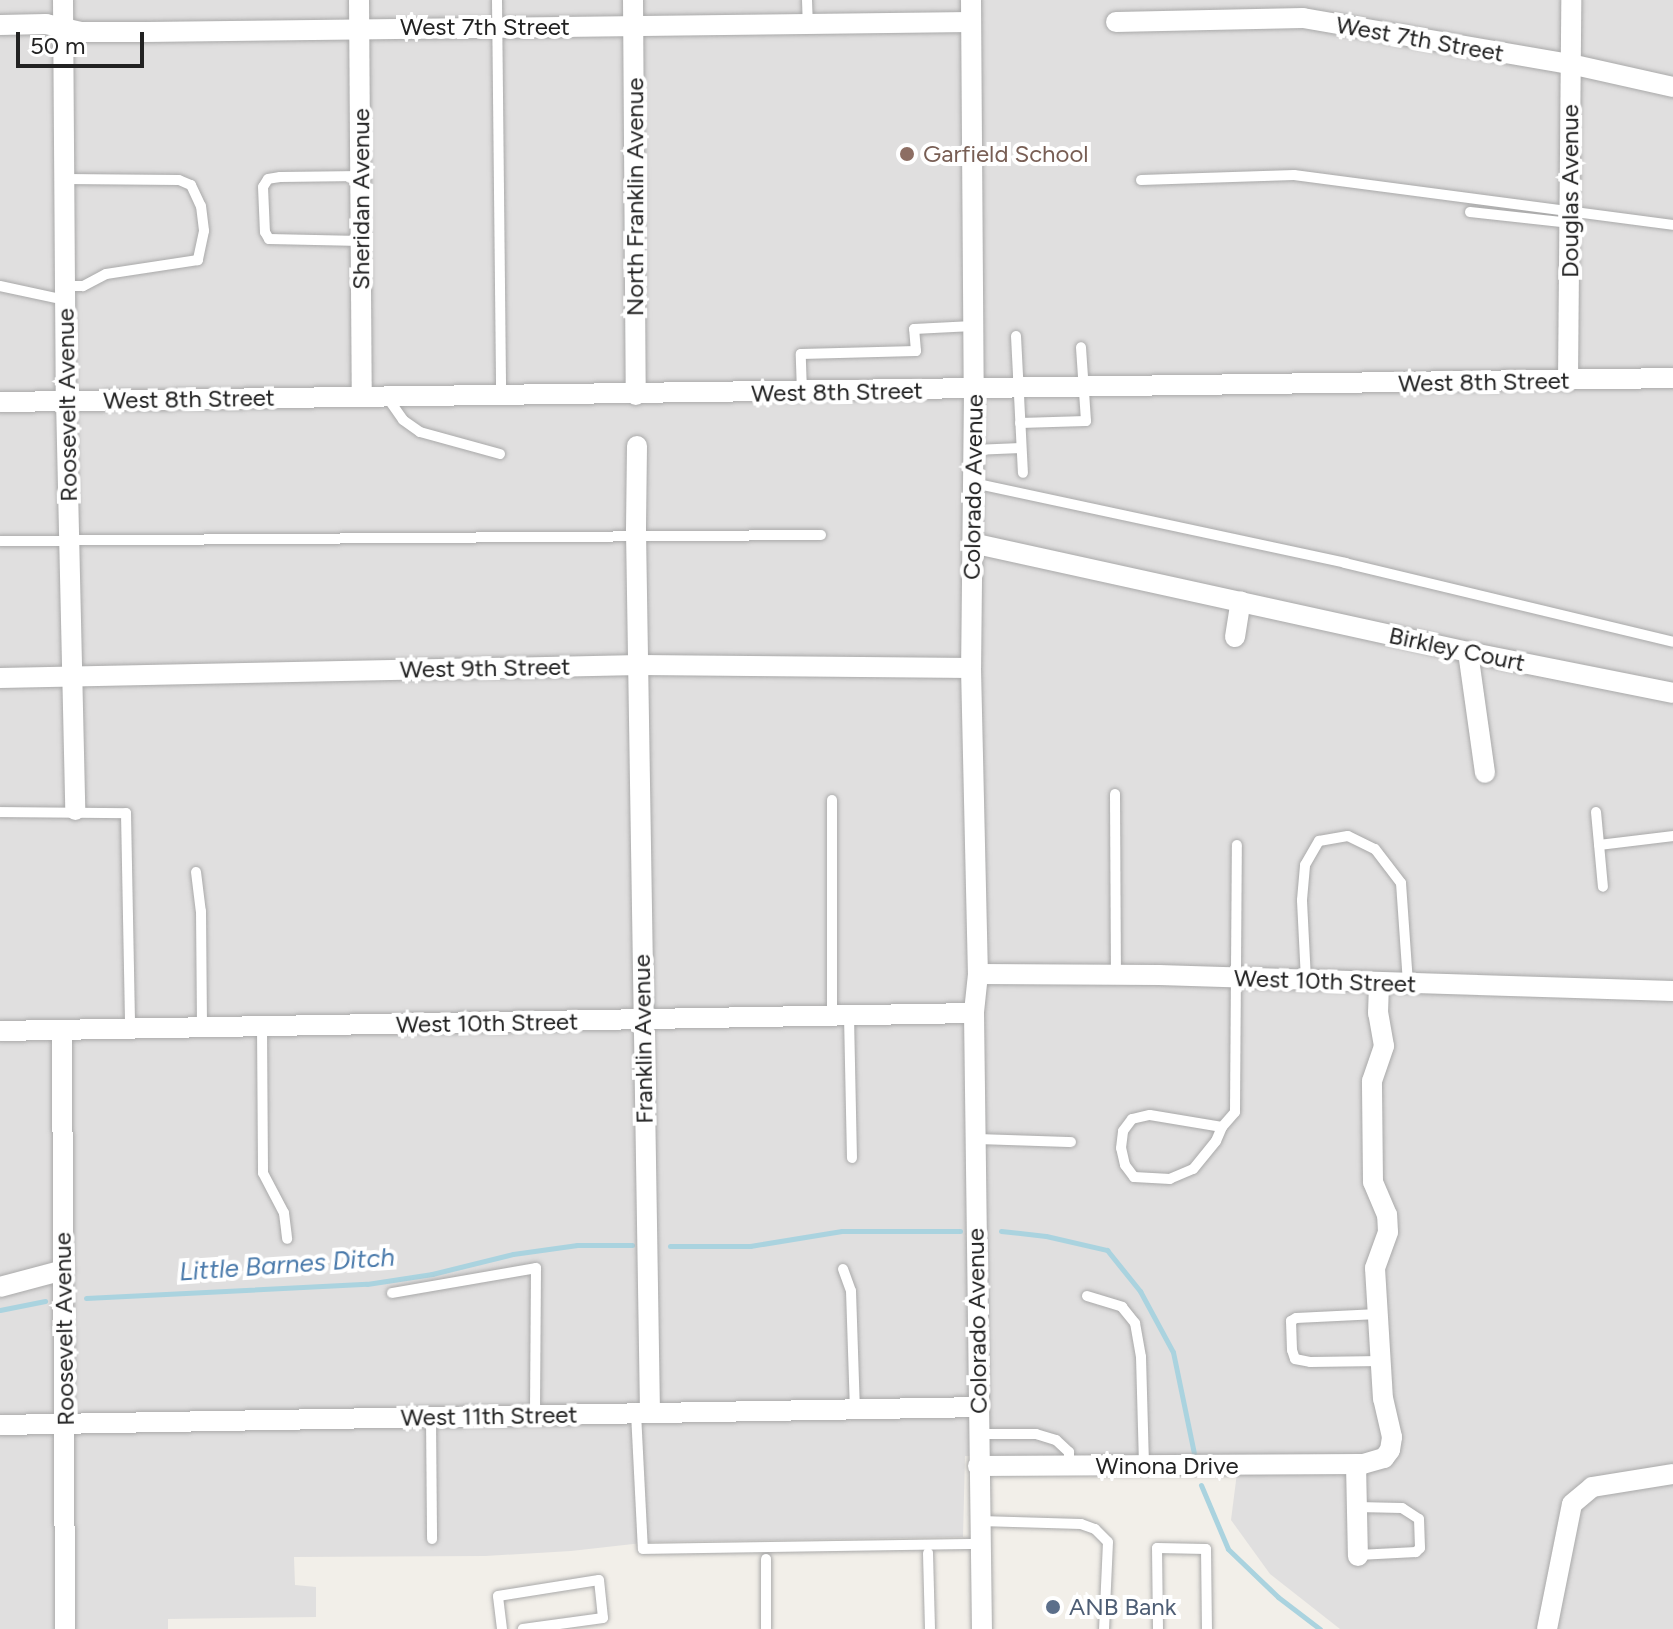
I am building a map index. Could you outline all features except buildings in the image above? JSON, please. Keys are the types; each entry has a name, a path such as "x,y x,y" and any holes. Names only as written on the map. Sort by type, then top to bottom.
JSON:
{"street":[{"name":"Roosevelt Avenue","path":"63,0 66,400 75,810"},
{"name":"Sheridan Avenue","path":"359,0 362,397"},
{"name":"North Franklin Avenue","path":"633,0 636,395"},
{"name":"Colorado Avenue","path":"971,0 974,390 971,668 978,974 974,1013 982,1629"},
{"name":"Douglas Avenue","path":"1568,381 1571,0"},
{"name":"West 7th Street","path":"1116,22 1303,9 1673,87"},
{"name":"West 7th Street","path":"0,25 82,32 146,32 971,22"},
{"name":"West 8th Street","path":"0,402 1673,378"},
{"path":"637,446 640,665"},
{"name":"Birkley Court","path":"972,543 1468,652 1673,693"},
{"path":"1235,637 1241,601"},
{"path":"1468,652 1485,773"},
{"name":"West 9th Street","path":"0,678 640,665 971,668"},
{"name":"Franklin Avenue","path":"640,665 643,1413"},
{"name":"West 10th Street","path":"978,974 1673,991"},
{"path":"1358,1556 1356,1464 1378,1462 1390,1450 1375,1268 1388,1232 1387,1215 1373,1182 1372,1081 1384,1046 1378,1013 1379,983"},
{"name":"West 10th Street","path":"0,1031 974,1013"},
{"name":"Roosevelt Avenue","path":"62,1030 65,1629"},
{"path":"0,1287 64,1270"},
{"name":"West 11th Street","path":"0,1425 978,1407"},
{"name":"Winona Drive","path":"978,1466 1356,1464"},
{"path":"1547,1629 1572,1504 1592,1487 1673,1474"}],"lane":[{"path":"497,0 501,396"},
{"path":"807,0 808,24"},
{"path":"1141,180 1294,175 1570,218"},
{"path":"361,176 280,177 268,179 263,187 265,232 269,239 361,241"},
{"path":"0,286 65,293 106,274 198,260 204,231 191,185 179,180 65,179"},
{"path":"1470,212 1673,225"},
{"path":"802,392 801,354 916,351 914,329 973,326"},
{"path":"1016,336 1023,473"},
{"path":"1020,423 1086,421 1081,347"},
{"path":"387,397 403,420 420,432 500,454"},
{"path":"973,450 1021,448"},
{"path":"973,483 1345,563 1673,642"},
{"path":"0,541 821,535"},
{"path":"1115,794 1116,975"},
{"path":"832,800 840,1016 852,1158"},
{"path":"0,812 75,810 126,813 130,1029"},
{"path":"1596,812 1603,887"},
{"path":"1307,981 1302,900 1305,865 1319,841 1348,836 1375,849 1401,883 1408,984"},
{"path":"1599,845 1673,836"},
{"path":"1222,1127 1150,1115 1132,1119 1123,1131 1121,1148 1125,1165 1134,1177 1170,1179 1193,1169 1235,1112 1237,845"},
{"path":"196,872 201,911 202,1027"},
{"path":"262,1026 263,1173 284,1213 287,1239"},
{"path":"975,1139 1071,1142"},
{"path":"392,1293 536,1268 535,1415"},
{"path":"843,1269 851,1291 855,1410"},
{"path":"1087,1296 1122,1307 1135,1323 1140,1348 1144,1467"},
{"path":"1380,1322 1296,1318 1291,1321 1292,1350 1295,1359 1310,1362 1382,1361"},
{"path":"643,1413 643,1549 980,1544"},
{"path":"431,1417 432,1539"},
{"path":"978,1434 1036,1434 1056,1440 1069,1452 1069,1466"},
{"path":"1357,1507 1409,1510 1419,1519 1420,1534 1420,1548 1416,1552 1358,1556"},
{"path":"980,1521 1081,1524 1095,1529 1108,1542 1104,1629"},
{"path":"1158,1629 1157,1548 1206,1549 1207,1629"},
{"path":"928,1553 930,1629"},
{"path":"766,1559 766,1629"},
{"path":"502,1629 498,1596 599,1580 603,1618 523,1629"}],"shaded area":[{"path":"0,0 1673,0 1673,1629 1340,1629 1270,1574 1231,1520 1239,1457 965,1456 963,1537 651,1542 485,1556 294,1557 295,1585 316,1587 316,1617 168,1619 168,1629 0,1629"}],"waterway":[{"name":"Little Barnes Ditch","path":"670,1246 750,1246 842,1231 960,1231"},
{"name":"Little Barnes Ditch","path":"1001,1231 1046,1236 1107,1250 1140,1291 1173,1352 1194,1453"},
{"name":"Little Barnes Ditch","path":"86,1298 367,1284 432,1274 513,1254 577,1245 632,1245"},
{"name":"Little Barnes Ditch","path":"0,1310 45,1301"},
{"name":"Little Barnes Ditch","path":"1201,1485 1228,1549 1278,1597 1320,1629"}],"place":[{"name":"Garfield School","path":"907,154"},
{"name":"ANB Bank","path":"1053,1607"}]}
